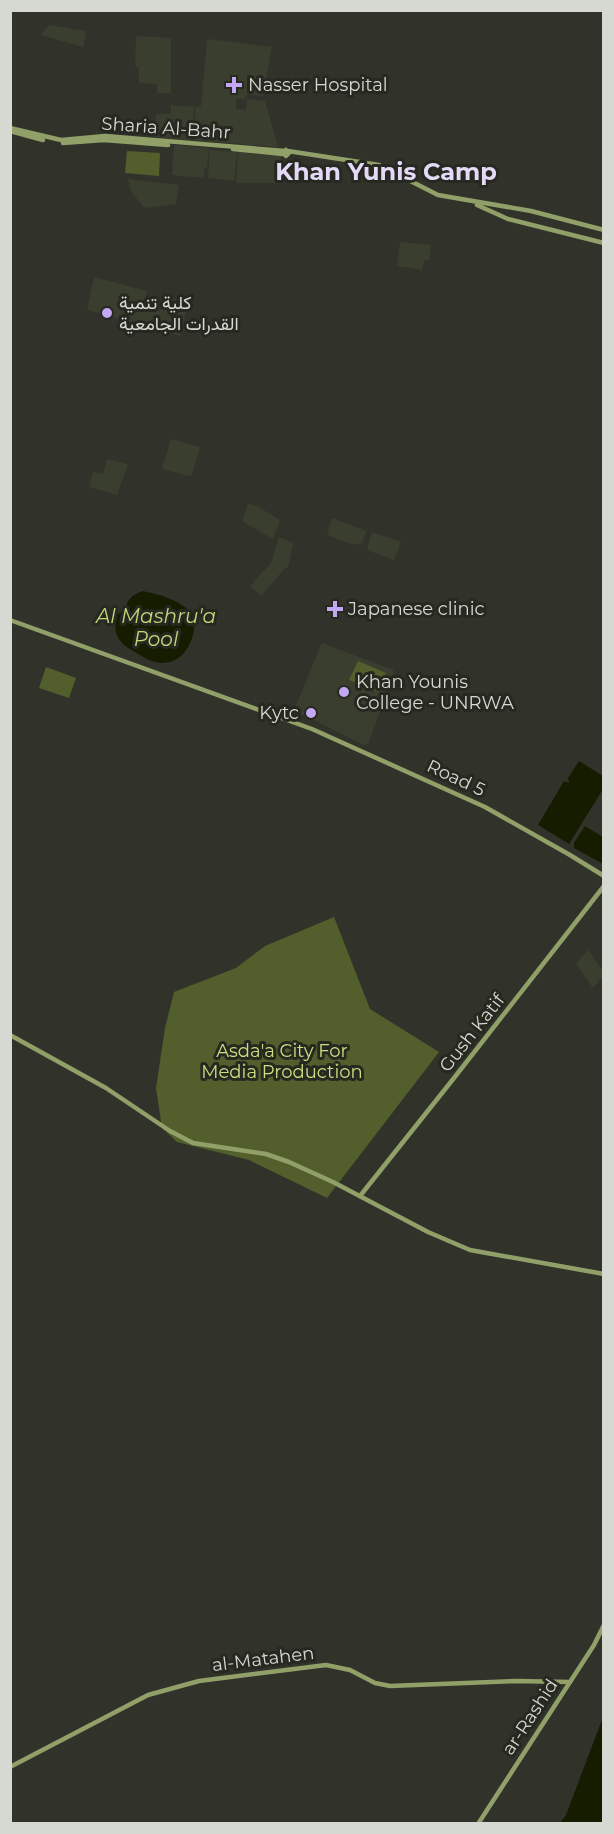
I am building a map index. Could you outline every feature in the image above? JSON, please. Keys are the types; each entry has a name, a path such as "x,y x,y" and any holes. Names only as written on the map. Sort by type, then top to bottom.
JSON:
{"main road":[{"name":"Sharia Al-Bahr","path":"10,130 61,140 98,138 133,140 365,162 383,166 435,194 531,211 603,230"},
{"name":"Sharia Al-Bahr","path":"471,202 508,219 603,243"},
{"name":"Road 5","path":"10,620 287,719 455,792 570,855 603,878"},
{"name":"Gush Katif","path":"360,1196 603,886"},
{"path":"10,1035 106,1088 185,1140 206,1146 266,1154 311,1171 428,1232 470,1250 603,1274"},
{"name":"ar-Rashid","path":"478,1824 594,1645 603,1625"},
{"name":"al-Matahen","path":"10,1767 148,1695 209,1680 326,1665 350,1670 367,1680 390,1686 530,1680 570,1682"}],"shaded area":[{"path":"49,25 86,31 83,47 41,35"},
{"path":"136,36 171,38 171,93 157,93 157,84 139,83 139,68 135,66"},
{"name":"Nasser Hospital","path":"207,39 272,47 263,96 247,94 245,99 236,99 236,109 246,110 247,99 265,101 278,147 193,140 196,107 201,106"},
{"path":"171,105 194,107 191,140 153,137 156,114 171,114"},
{"path":"174,145 209,148 204,178 172,175"},
{"path":"210,150 237,152 234,181 208,178"},
{"path":"238,151 281,155 280,183 236,183"},
{"path":"128,179 179,185 176,204 144,208 131,191"},
{"path":"400,242 431,245 429,261 424,260 422,270 397,266"},
{"path":"94,277 147,291 143,305 161,310 165,297 188,303 180,336 87,310"},
{"path":"171,439 200,447 192,475 162,469"},
{"path":"107,459 128,464 117,495 89,487 93,472 103,474"},
{"path":"248,504 257,506 280,520 273,539 242,521"},
{"path":"332,518 366,531 362,543 353,545 327,535"},
{"path":"372,532 401,542 394,560 367,550"},
{"path":"279,537 293,543 288,568 285,568 261,596 250,586 271,563"},
{"name":"Khan Younis College - UNRWA","path":"322,643 393,670 394,673 368,744 364,745 294,710"},
{"path":"588,950 603,971 603,976 593,988 576,964"}],"green space":[{"path":"127,151 160,153 159,176 125,173"},
{"path":"358,661 386,673 378,692 349,680"},
{"path":"46,667 76,678 69,698 39,688"},
{"name":"Asda'a City For Media Production","path":"334,917 370,1009 439,1052 327,1198 249,1160 177,1142 162,1128 156,1088 165,1028 174,992 236,968 265,946"}],"water":[{"name":"Al Mashru'a Pool","path":"143,591 176,602 194,615 195,625 190,643 179,657 171,662 162,663 145,658 129,649 116,633 117,614 125,610 131,598"},
{"path":"579,761 603,776 603,789 569,844 538,825 564,781 569,783 568,778"},
{"path":"585,826 603,837 603,864 574,848 574,843"},
{"path":"603,1717 603,1823 560,1823 566,1815"}],"place":[{"name":"Nasser Hospital","path":"234,85"},
{"name":"كلية تنمية القدرات الجامعية","path":"107,313"},
{"name":"Japanese clinic","path":"335,609"},
{"name":"Khan Younis College - UNRWA","path":"344,692"},
{"name":"Kytc","path":"311,713"}],"district":[{"name":"Khan Yunis Camp","path":"386,172"}]}
